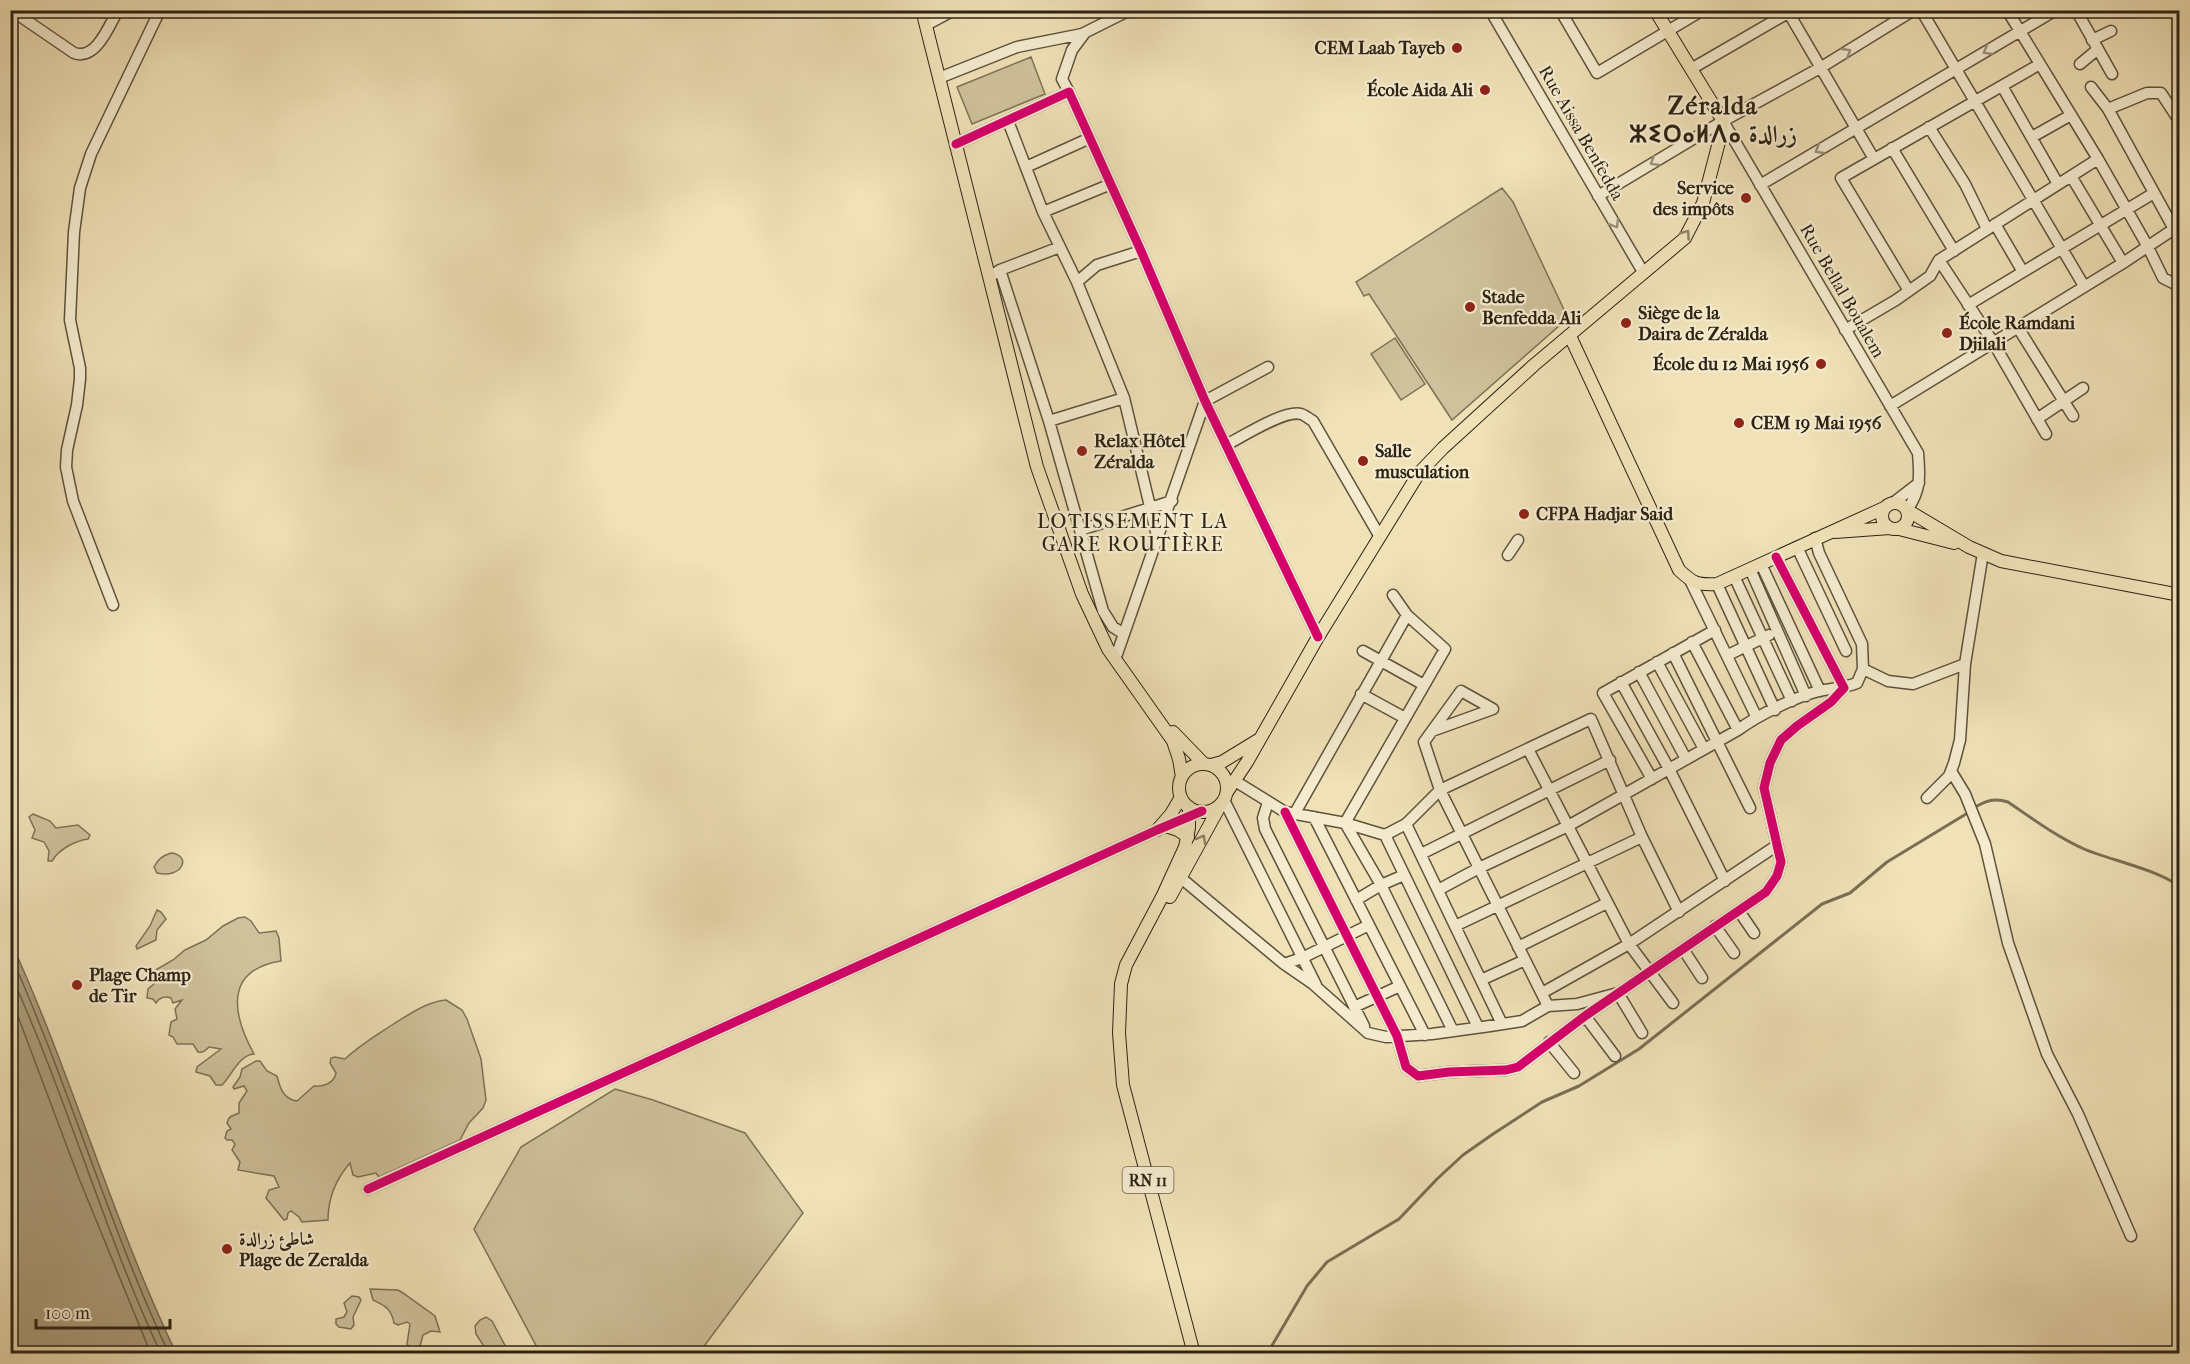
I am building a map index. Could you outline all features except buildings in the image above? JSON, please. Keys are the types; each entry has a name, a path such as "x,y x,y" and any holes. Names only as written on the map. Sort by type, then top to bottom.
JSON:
{"main road":[{"path":"922,10 956,144 994,274 1037,467 1082,594 1103,637 1114,658 1170,737 1177,751 1182,777 1179,790 1189,812 1188,837 1174,872 1126,965 1121,984 1120,1004"},
{"path":"1655,10 1722,121"},
{"name":"RN 11","path":"1194,1353 1123,1085 1119,1033 1120,1004 1138,954 1258,739 1419,473 1534,364 1685,238 1703,203 1722,121"},
{"path":"1570,336 1679,570 1700,585 1718,584 1889,505 1901,504 1907,510 1969,547 2001,561 2180,595"},
{"path":"1889,505 1882,520 1894,529"},
{"path":"1894,529 1906,523 1907,510"},
{"path":"1828,532 1894,529 1969,547"},
{"path":"1103,637 1178,738 1208,764 1222,772 1227,785 1224,798 1209,811 1189,812"},
{"path":"1182,777 1191,767 1222,762 1258,739"},
{"path":"1181,797 1161,828 1178,830 1188,837"}],"street":[{"path":"16,15 74,53 84,55 94,50 118,10"},
{"path":"112,605 73,501 66,467 80,379 80,368 70,320 74,232 80,188 88,162 159,10"},
{"path":"926,25 954,10"},
{"path":"939,78 1017,47 1084,34 1130,10"},
{"name":"Rue Aissa Benfedda","path":"1490,10 1643,272"},
{"path":"1560,10 1597,73 1703,10"},
{"path":"1598,196 1722,121 1820,68 1914,10"},
{"path":"1920,10 2084,286"},
{"path":"2007,10 2098,159 2163,278 2175,284"},
{"path":"1760,185 2056,10"},
{"path":"2076,10 2112,74"},
{"path":"1691,69 1790,11 1820,68 1874,159"},
{"path":"2080,64 2095,44 2111,31"},
{"path":"1084,34 1072,50 1062,80 1141,251 1205,401 1318,637"},
{"path":"1909,291 1841,178 2040,64"},
{"path":"2002,86 2058,184"},
{"path":"1890,406 2123,263 2177,227 2154,193 2108,109 2091,87"},
{"path":"956,144 1069,92"},
{"path":"2108,109 2147,93 2161,93 2180,122"},
{"path":"2032,137 2071,115"},
{"path":"1008,121 1043,212 1077,282 1124,398 1158,540"},
{"name":"Rue Bellal Boualem","path":"1722,121 1918,453 1919,483"},
{"path":"1929,128 2023,272"},
{"path":"1026,167 1090,138"},
{"path":"1892,148 1954,251"},
{"path":"1845,330 1930,276 1939,261 2098,159"},
{"path":"2071,176 2123,263"},
{"path":"1043,212 1111,184"},
{"path":"1968,305 2154,193"},
{"path":"1060,247 994,274 1049,421 1103,612 1113,627 1124,634"},
{"path":"1077,282 1097,265 1141,251"},
{"path":"1939,261 1993,342 2046,434"},
{"path":"2017,326 2062,402 2073,416"},
{"path":"1117,654 1205,401 1268,368"},
{"path":"2037,419 2083,388"},
{"path":"1049,421 1124,398"},
{"path":"1226,445 1286,415 1300,413 1313,421 1380,537"},
{"path":"1889,505 1919,483"},
{"path":"1907,510 1917,495 1919,483"},
{"path":"1080,530 1172,501"},
{"path":"1438,890 1568,826 1738,730 1756,717 1792,700 1857,683 1863,669 1862,644 1819,553 1815,538"},
{"path":"1508,555 1518,540"},
{"path":"1797,547 1846,651"},
{"path":"1927,798 1949,776 1960,740 1965,664 1983,553"},
{"path":"1776,557 1844,688"},
{"path":"1755,566 1777,630 1806,696"},
{"path":"1755,566 1820,691"},
{"path":"1734,576 1792,700"},
{"path":"1690,580 1756,717"},
{"path":"1718,584 1775,710"},
{"path":"1345,823 1445,649 1407,615 1393,595"},
{"path":"1290,812 1407,615"},
{"path":"1652,779 1603,693 1715,630"},
{"path":"1728,655 1777,630"},
{"path":"1692,642 1738,730"},
{"path":"1829,659 1862,644"},
{"path":"1363,651 1424,685"},
{"path":"1673,653 1750,808"},
{"path":"1657,662 1704,749"},
{"path":"1863,669 1888,681 1913,684 1965,664"},
{"path":"1639,672 1686,759"},
{"path":"1621,682 1670,769 1725,880"},
{"path":"1290,812 1397,1036 1406,1067 1418,1076 1512,1068 1766,892 1778,876 1781,862 1764,788 1770,763 1780,740 1831,702 1844,688"},
{"path":"1432,730 1493,709 1461,691 1432,730 1424,742 1440,790 1548,1006"},
{"path":"1361,693 1405,718"},
{"path":"1235,781 1268,802 1290,812 1345,823 1385,835 1406,824 1440,790 1591,719 1642,837 1679,912"},
{"path":"1527,749 1629,944 1673,1003"},
{"path":"1421,854 1610,760"},
{"path":"1951,771 1965,794 1985,844 2008,944 2047,1054 2078,1114 2131,1236"},
{"path":"1224,798 1317,987"},
{"path":"1268,802 1263,818 1265,829 1368,1033"},
{"path":"368,1189 1161,828 1189,812"},
{"path":"1314,818 1425,1035"},
{"path":"1345,823 1382,885 1453,1031"},
{"path":"1406,824 1502,1024"},
{"path":"1385,835 1478,1028"},
{"path":"1455,926 1642,837"},
{"path":"1542,993 1629,944 1776,846"},
{"path":"1356,900 1404,875"},
{"path":"1181,878 1284,964 1317,987 1368,1033 1386,1037 1425,1035 1522,1021 1548,1006 1577,1004 1618,993"},
{"path":"1518,947 1607,903"},
{"path":"1738,911 1754,933"},
{"path":"1284,964 1302,958 1369,925"},
{"path":"1715,926 1734,953"},
{"path":"1683,948 1702,978"},
{"path":"1481,980 1525,960"},
{"path":"1354,1007 1400,986"},
{"path":"1618,993 1642,1033"},
{"path":"1585,1016 1615,1056"},
{"path":"1549,1042 1574,1073"}],"shaded area":[{"path":"1031,57 1045,94 972,124 957,87"},
{"name":"Stade Benfedda Ali","path":"1502,188 1513,202 1568,318 1452,420 1369,294 1364,296 1356,282"},
{"path":"1395,338 1425,384 1401,400 1371,354"},
{"path":"33,814 50,821 56,828 78,825 90,835 88,839 68,846 52,861 48,861 49,851 44,842 32,838 35,830 29,817"},
{"path":"171,853 181,858 182,866 173,873 157,873 154,867 157,862"},
{"path":"157,910 166,919 157,930 156,940 137,949 136,946 150,926"},
{"path":"245,917 251,921 259,933 276,931 279,938 281,961 263,966 250,974 242,984 238,996 238,1009 241,1024 254,1054 244,1058 222,1085 216,1085 210,1076 196,1072 197,1067 221,1049 209,1047 198,1052 193,1044 177,1044 169,1035 171,1022 177,1019 175,1009 182,1000 173,1003 171,998 165,997 156,1003 153,999 147,998 148,989 154,984 154,971 185,950 206,940 223,926"},
{"path":"446,1000 462,1010 467,1019 481,1059 486,1100 483,1108 469,1123 460,1140 379,1177 376,1173 358,1177 353,1175 350,1163 334,1189 329,1204 328,1220 302,1222 291,1211 284,1220 266,1198 269,1190 279,1187 274,1176 238,1170 240,1162 232,1150 235,1144 232,1140 225,1138 227,1131 231,1129 227,1123 228,1120 239,1113 239,1103 247,1091 244,1086 234,1089 233,1087 242,1069 260,1061 267,1071 277,1076 285,1095 297,1101 314,1086 331,1082 336,1073 330,1063 331,1058 345,1059 369,1040 413,1012 432,1003"},
{"path":"615,1089 745,1133 803,1213 699,1353 540,1353 474,1229 521,1147"},
{"path":"370,1289 398,1290 403,1293 435,1316 440,1332 431,1331 423,1335 419,1350 410,1348 407,1344 410,1324 407,1322 398,1325 394,1323 387,1308 373,1300"},
{"path":"352,1296 359,1297 361,1300 353,1317 354,1325 351,1329 339,1327 336,1319 344,1317 347,1312 344,1303"},
{"path":"486,1317 492,1321 509,1353 488,1353 476,1334 475,1326"}],"water":[{"path":"10,940 53,1043 132,1251 176,1353 11,1353"}],"waterway":[{"path":"1977,806 1992,800 2008,802 2045,827 2084,849 2160,875 2180,887"},
{"path":"1267,1354 1307,1286 1327,1262 1399,1219 1463,1155 1542,1102 1579,1086 1639,1049 1822,904 1850,893 1887,862 1966,814"}],"cycle path":[{"path":"956,144 1069,92 1141,251 1205,401 1318,637"},
{"path":"1285,812 1397,1036 1406,1067 1418,1076 1449,1072 1506,1070 1518,1067 1585,1016 1766,892 1777,876 1781,862 1764,788 1770,763 1781,740 1831,702 1844,688 1776,557"},
{"path":"368,1189 1202,811"}],"place":[{"name":"CEM Laab Tayeb","path":"1457,48"},
{"name":"École Aida Ali","path":"1485,90"},
{"name":"Service des impôts","path":"1746,198"},
{"name":"Stade Benfedda Ali","path":"1470,307"},
{"name":"Siège de la Daira de Zéralda","path":"1626,323"},
{"name":"École Ramdani Djilali","path":"1947,333"},
{"name":"École du 12 Mai 1956","path":"1821,364"},
{"name":"CEM 19 Mai 1956","path":"1739,423"},
{"name":"Relax Hôtel Zéralda","path":"1082,451"},
{"name":"Salle musculation","path":"1363,461"},
{"name":"CFPA Hadjar Said","path":"1524,514"},
{"name":"Plage Champ de Tir","path":"77,985"},
{"name":"شاطئ زرالدة Plage de Zeralda","path":"227,1249"}],"district":[{"name":"Zéralda ⵣⵉⵔⴰⵍⴷⴰ زرالدة","path":"1713,120"},
{"name":"LOTISSEMENT LA GARE ROUTIÈRE","path":"1133,532"}]}
